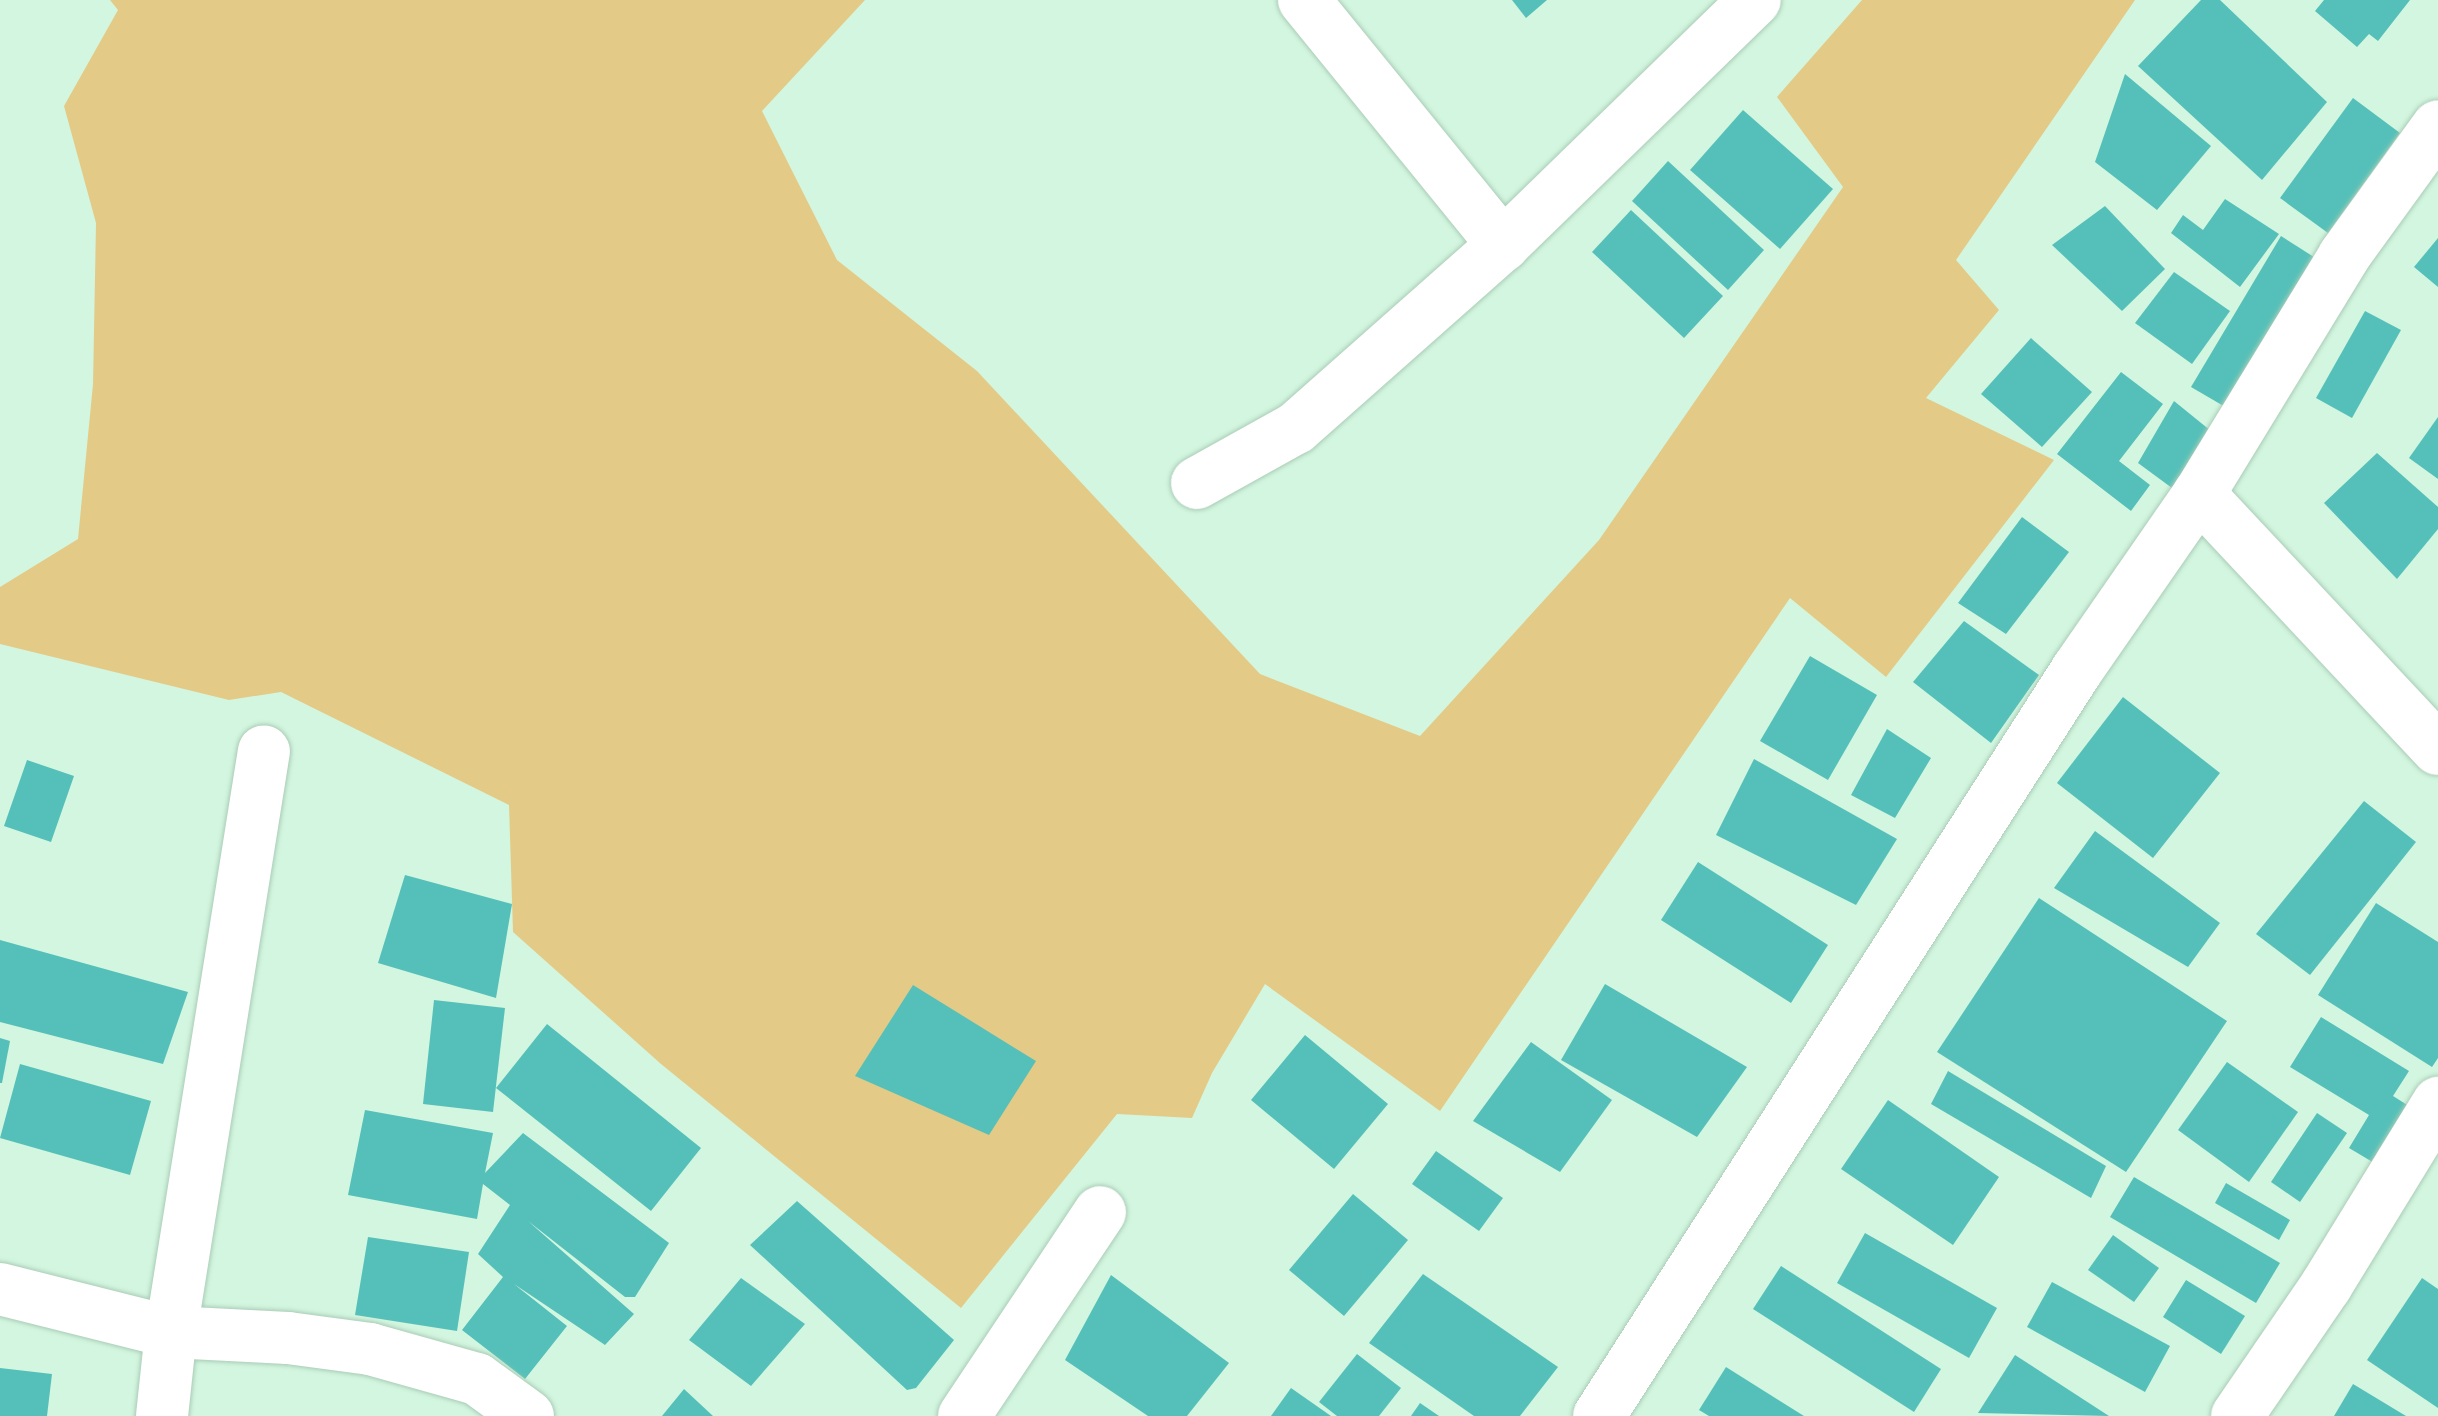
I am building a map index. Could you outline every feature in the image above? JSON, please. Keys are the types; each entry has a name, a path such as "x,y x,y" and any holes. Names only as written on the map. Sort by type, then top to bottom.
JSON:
{"street":[{"path":"1304,0 1503,245"},
{"path":"1197,483 1296,428 1503,245 1754,0"},
{"path":"1599,1416 2076,670 2199,494 2344,256 2438,126"},
{"path":"2199,494 2438,749"},
{"path":"162,1416 171,1332 264,751"},
{"path":"2237,1416 2326,1286 2438,1102"},
{"path":"964,1416 1100,1212"},
{"path":"0,1289 171,1332 288,1338 370,1349 478,1379 528,1416"}],"shaded area":[{"path":"110,0 865,0 762,111 837,260 977,371 1260,674 1420,736 1599,540 1843,187 1777,97 1862,0 2135,0 1956,260 1999,310 1926,398 2054,460 1886,677 1790,598 1440,1111 1265,984 1212,1073 1192,1118 1117,1114 961,1308 661,1064 513,932 509,805 281,692 229,700 0,644 0,587 78,539 93,384 96,223 64,106 118,10"}],"building":[{"path":"1512,0 1547,0 1526,18"},
{"path":"2201,0 2220,0 2327,102 2262,180 2138,66"},
{"path":"2324,0 2410,0 2378,41 2369,34 2357,47 2315,11"},
{"path":"2125,74 2211,146 2157,210 2095,162"},
{"path":"2353,98 2400,133 2328,233 2280,198"},
{"path":"1743,110 1833,189 1780,249 1690,170"},
{"path":"1668,161 1764,250 1728,290 1632,201"},
{"path":"2225,199 2279,234 2240,287 2171,233 2183,215 2203,230"},
{"path":"2105,206 2165,269 2122,311 2052,245"},
{"path":"1631,210 1723,296 1684,338 1592,252"},
{"path":"2281,236 2317,259 2227,408 2191,387"},
{"path":"2438,238 2438,287 2414,267"},
{"path":"2174,272 2230,311 2192,364 2135,323"},
{"path":"2365,311 2401,330 2352,418 2316,398"},
{"path":"2031,338 2092,392 2042,447 1981,394"},
{"path":"2121,372 2163,404 2119,461 2150,485 2131,511 2057,454"},
{"path":"2174,401 2211,431 2172,488 2138,463"},
{"path":"2438,417 2438,479 2409,458"},
{"path":"2377,453 2438,507 2438,529 2397,579 2324,503"},
{"path":"2022,517 2069,552 2006,634 1958,603"},
{"path":"1964,621 2039,675 1991,743 1913,682"},
{"path":"1810,656 1877,695 1828,780 1760,741"},
{"path":"2123,697 2220,773 2153,858 2057,783"},
{"path":"1887,729 1931,758 1895,818 1851,795"},
{"path":"1754,759 1897,839 1856,905 1716,835"},
{"path":"27,760 74,776 51,842 4,826"},
{"path":"2364,801 2416,842 2310,975 2256,934"},
{"path":"2095,831 2220,923 2188,967 2054,888"},
{"path":"1698,862 1828,945 1791,1003 1661,920"},
{"path":"405,875 512,904 496,998 378,963"},
{"path":"2039,898 2227,1021 2126,1172 1937,1052"},
{"path":"2376,903 2438,942 2438,1058 2432,1067 2318,995"},
{"path":"0,940 188,992 163,1064 0,1022"},
{"path":"1605,984 1747,1067 1697,1137 1561,1060"},
{"path":"913,985 1036,1061 989,1135 855,1076"},
{"path":"434,1000 505,1008 493,1112 423,1104"},
{"path":"2321,1017 2409,1071 2393,1096 2420,1113 2386,1170 2349,1148 2369,1115 2290,1067"},
{"path":"547,1024 701,1148 651,1211 496,1088"},
{"path":"1305,1035 1388,1104 1334,1169 1251,1100"},
{"path":"0,1038 10,1041 2,1083 0,1083"},
{"path":"1531,1042 1612,1100 1560,1172 1473,1121"},
{"path":"2227,1062 2298,1112 2249,1182 2178,1130"},
{"path":"20,1064 151,1101 130,1175 0,1138"},
{"path":"1948,1071 2106,1166 2091,1198 1931,1104"},
{"path":"1888,1100 1999,1177 1953,1245 1841,1169"},
{"path":"365,1110 493,1133 485,1173 523,1133 669,1243 635,1297 625,1297 528,1221 634,1314 605,1345 514,1284 567,1326 525,1379 462,1330 503,1277 478,1254 510,1205 483,1184 477,1219 348,1195"},
{"path":"2317,1113 2347,1133 2300,1202 2271,1182"},
{"path":"1436,1151 1503,1198 1479,1231 1412,1184"},
{"path":"2134,1177 2280,1263 2256,1303 2110,1217"},
{"path":"2226,1183 2290,1220 2279,1240 2215,1203"},
{"path":"1353,1194 1408,1240 1344,1316 1289,1270"},
{"path":"797,1201 954,1340 916,1388 907,1390 750,1245"},
{"path":"1865,1233 1997,1308 1969,1358 1837,1283"},
{"path":"2113,1235 2159,1268 2134,1302 2088,1270"},
{"path":"368,1237 469,1252 457,1331 355,1315"},
{"path":"1781,1266 1941,1369 1914,1412 1753,1309"},
{"path":"1423,1274 1558,1367 1520,1416 1474,1416 1369,1343"},
{"path":"1111,1275 1229,1363 1187,1416 1148,1416 1065,1360"},
{"path":"741,1278 805,1324 751,1386 689,1340"},
{"path":"2422,1278 2438,1289 2438,1408 2367,1360"},
{"path":"2186,1280 2245,1316 2221,1354 2163,1317"},
{"path":"2052,1282 2170,1346 2145,1392 2027,1327"},
{"path":"1357,1354 1401,1388 1379,1416 1337,1416 1319,1402"},
{"path":"2015,1355 2109,1416 1978,1413"},
{"path":"1726,1367 1804,1416 1709,1416 1699,1410"},
{"path":"0,1368 52,1374 47,1416 0,1416"},
{"path":"2353,1384 2406,1416 2334,1416"},
{"path":"1291,1388 1331,1416 1271,1416"},
{"path":"684,1389 713,1416 662,1416"},
{"path":"1420,1403 1439,1416 1411,1416"}]}
